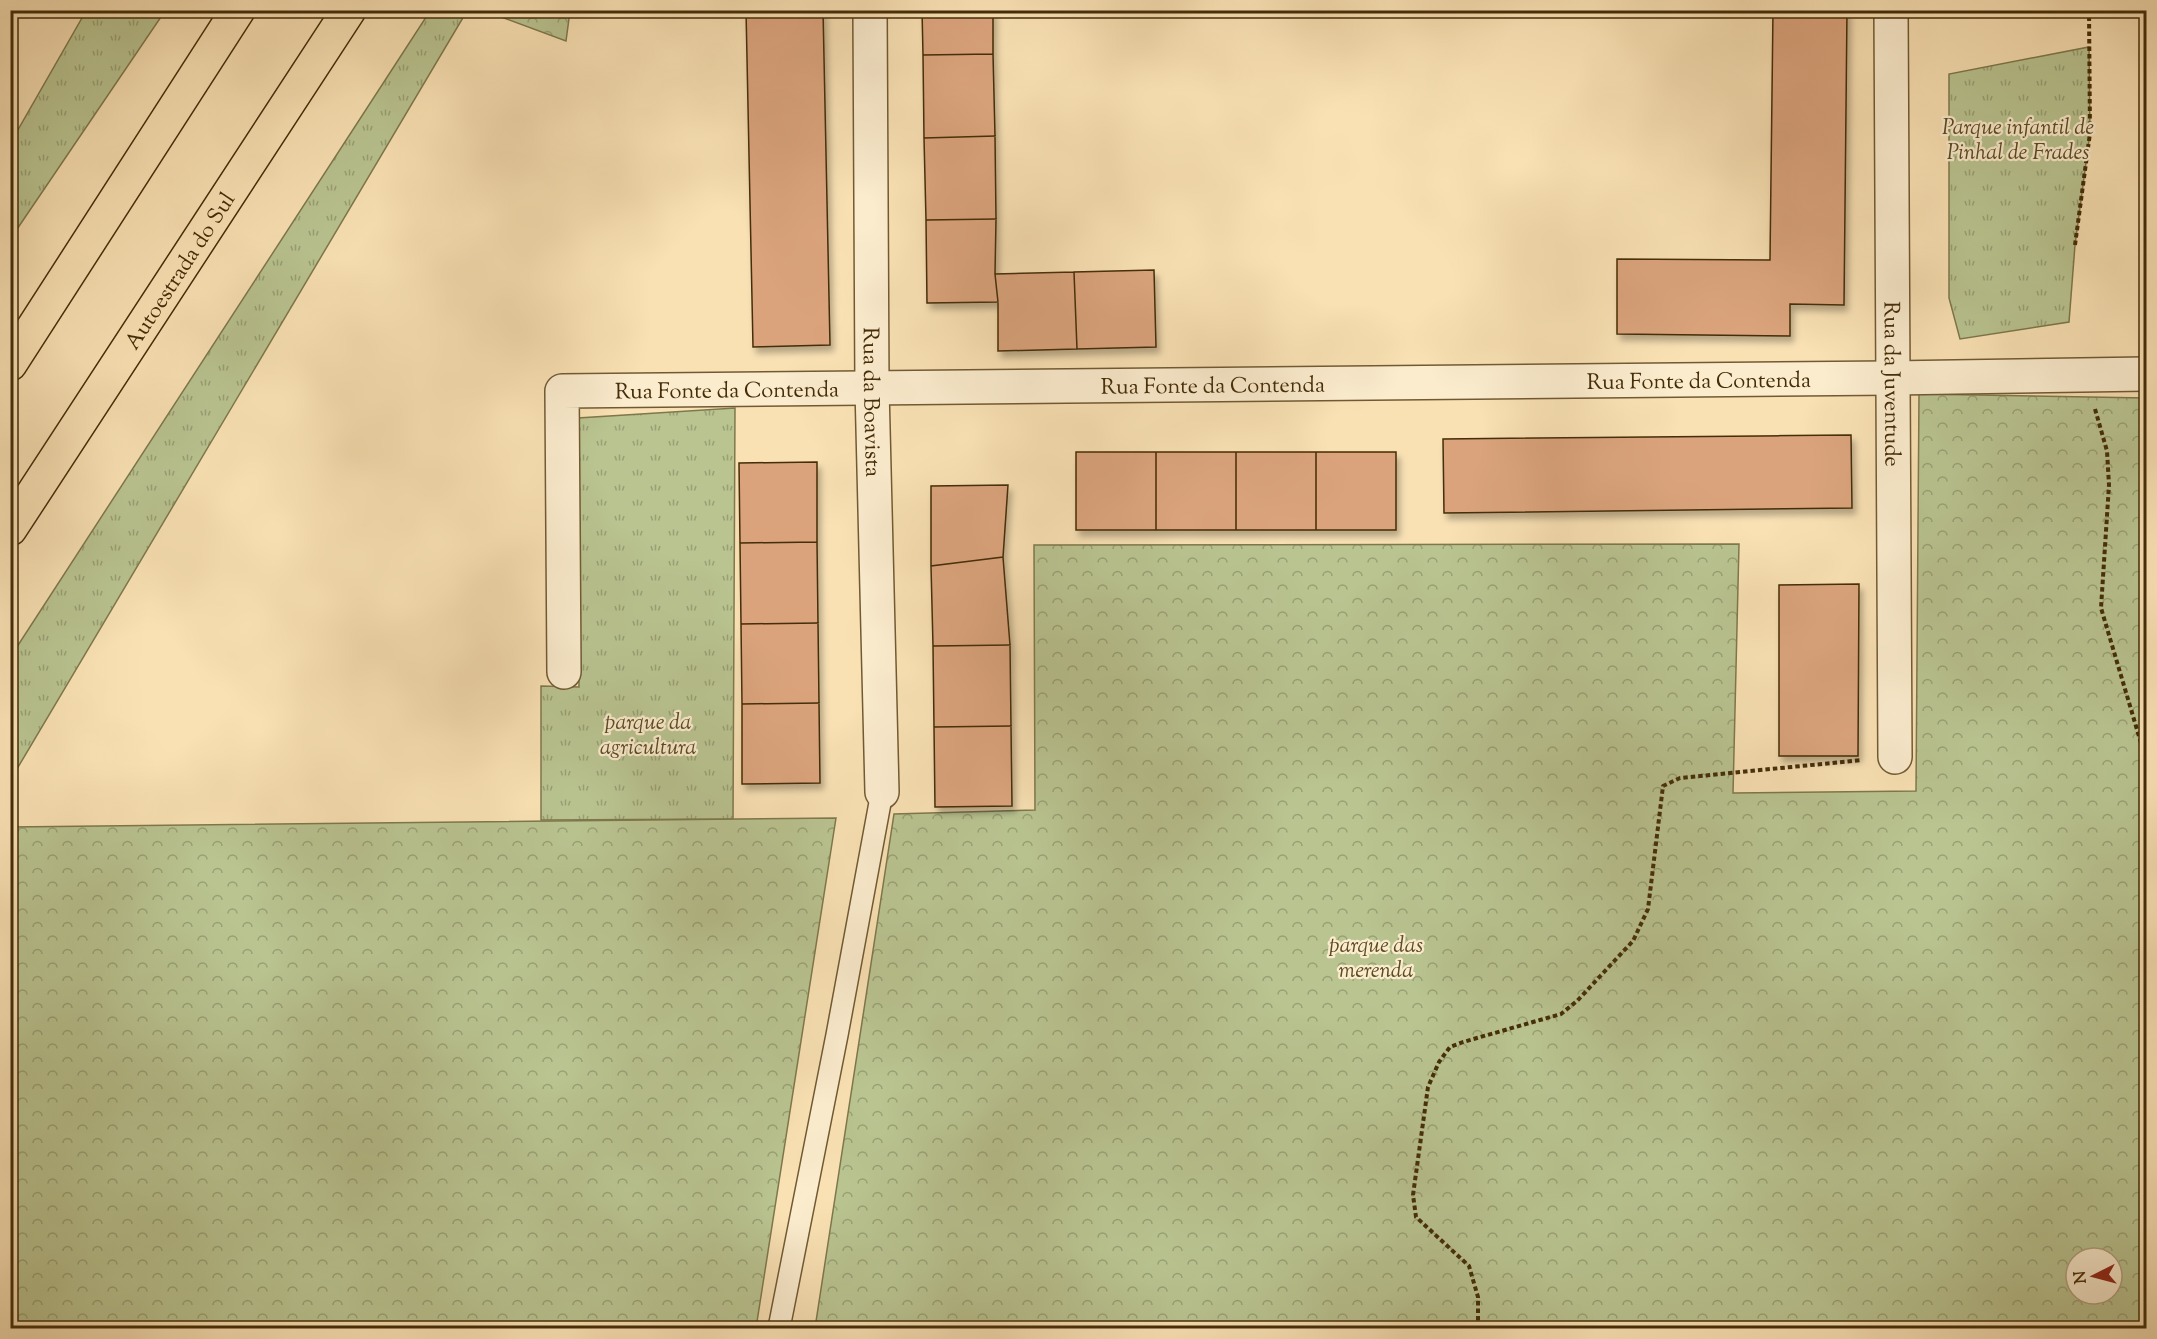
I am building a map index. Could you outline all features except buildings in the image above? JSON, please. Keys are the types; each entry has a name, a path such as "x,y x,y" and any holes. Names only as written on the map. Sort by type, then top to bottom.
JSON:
{"highway":[{"path":"10,364 238,10"},
{"name":"Autoestrada do Sul","path":"10,529 349,10"}],"street":[{"name":"Rua da Boavista","path":"870,10 872,388 882,792"},
{"name":"Rua da Juventude","path":"1891,10 1895,757"},
{"name":"Rua Fonte da Contenda","path":"564,672 562,391 2146,374"}],"lane":[{"path":"779,1329 882,792"}],"path":[{"path":"2074,245 2090,133 2089,10"},
{"path":"2085,375 2107,451 2109,485 2101,608 2146,760"},
{"path":"1478,1329 1478,1296 1469,1266 1416,1217 1413,1195 1428,1087 1439,1062 1450,1047 1463,1041 1560,1014 1577,1001 1633,941 1648,909 1663,786 1680,778 1895,757"}],"green space":[{"path":"86,11 165,11 11,238 11,142"},
{"path":"430,11 467,11 11,779 11,656"},
{"path":"485,11 570,11 566,41"},
{"name":"Parque infantil de Pinhal de Frades","path":"2089,47 2090,133 2075,245 2069,322 1960,339 1949,298 1949,74"},
{"name":"parque das merenda","path":"1919,394 2146,398 2146,1328 815,1328 894,814 1035,810 1034,545 1739,544 1733,793 1916,791"},
{"name":"parque da agricultura","path":"735,408 733,819 541,820 541,686 579,687 578,418"},
{"path":"836,818 756,1328 11,1328 11,827"}]}
